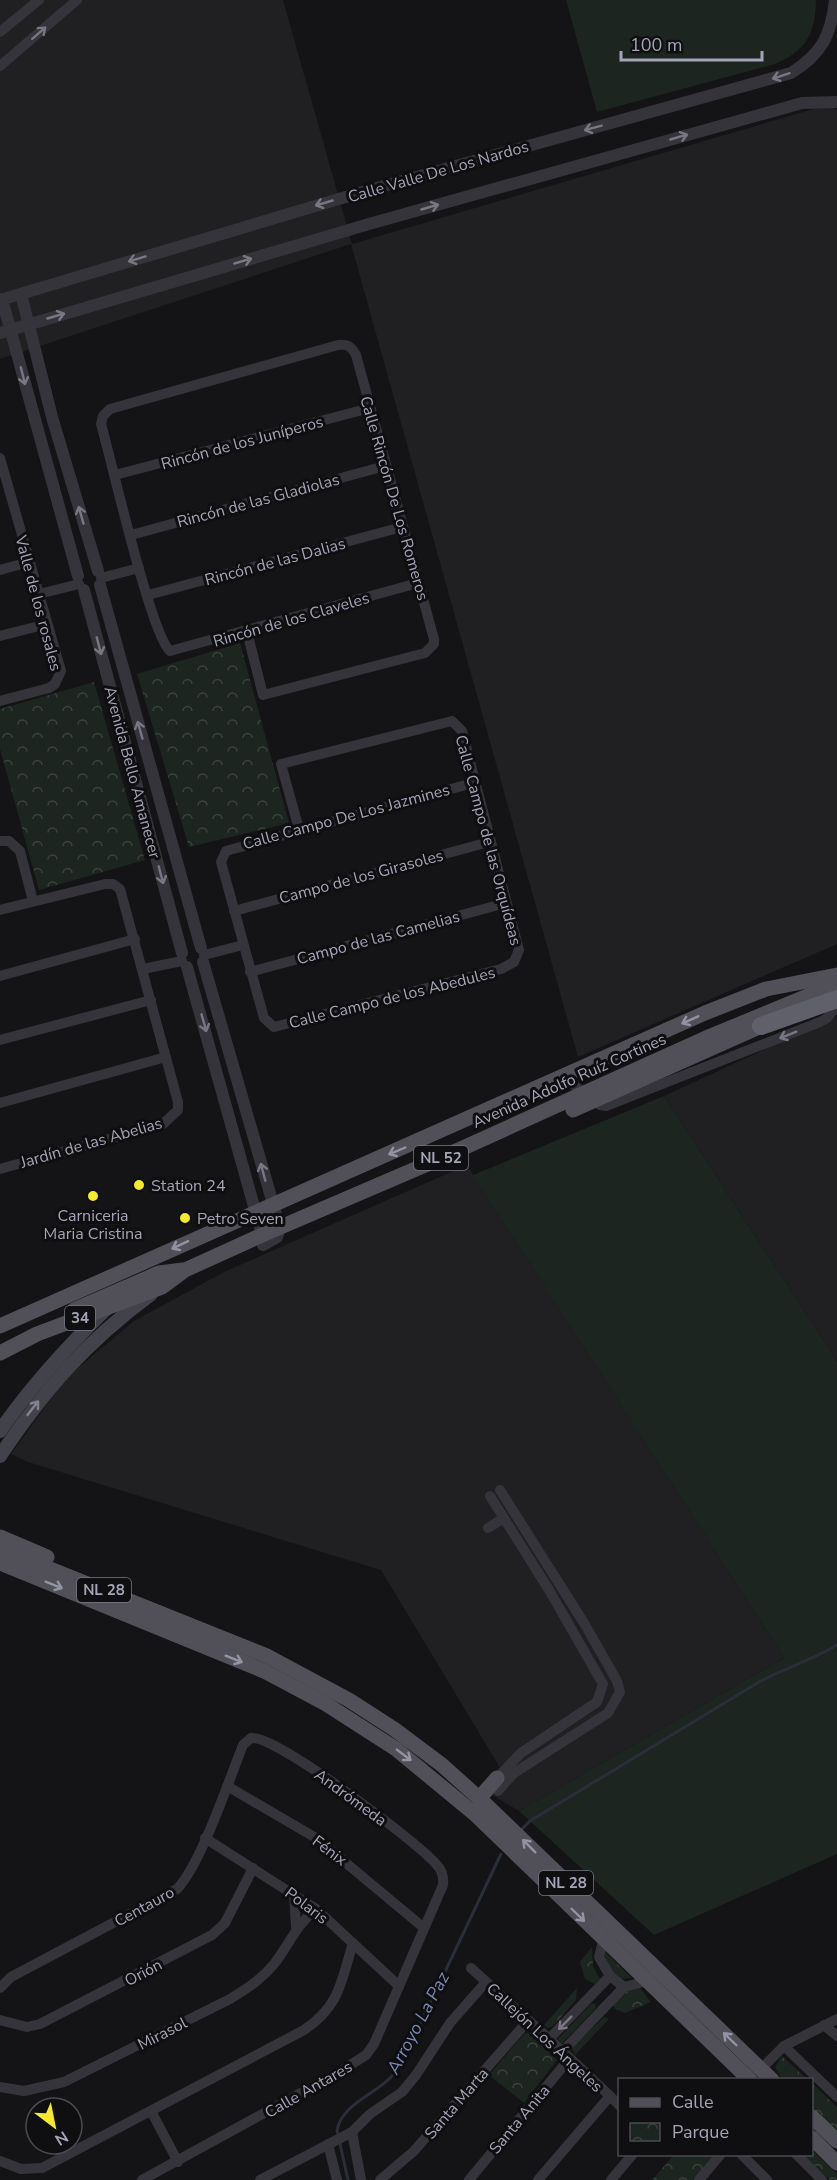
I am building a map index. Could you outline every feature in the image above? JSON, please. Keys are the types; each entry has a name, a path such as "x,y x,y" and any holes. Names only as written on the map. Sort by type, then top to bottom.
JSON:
{"highway":[{"path":"761,1026 837,997"}],"main road":[{"path":"0,1326 256,1211 766,989 837,975"},
{"name":"Avenida Adolfo Ruíz Cortines","path":"0,1344 159,1273 185,1270 271,1238 432,1162 589,1095 716,1033 837,984"},
{"path":"162,1287 589,1095 621,1089 761,1026"},
{"path":"589,1095 582,1085 587,1072 647,1039"},
{"path":"432,1162 445,1130"},
{"name":"Avenida Adolfo Ruíz Cortines","path":"0,1353 37,1334 162,1287 185,1270"},
{"name":"NL 52","path":"0,1431 23,1397 60,1353 134,1283"},
{"path":"74,1310 96,1284"},
{"name":"NL 52","path":"0,1456 29,1413 91,1342 162,1287"},
{"path":"0,1537 77,1569 141,1605"},
{"name":"NL 28","path":"0,1549 267,1656 349,1700 409,1740 461,1782 490,1795 500,1818 648,1961 761,2076"},
{"path":"0,1563 264,1671 326,1704 396,1749 429,1774 504,1842 647,1980 761,2076"},
{"path":"429,1774 441,1776 473,1803 490,1795"},
{"path":"461,1782 478,1786 490,1795"},
{"path":"490,1795 483,1812 498,1827 504,1842"},
{"path":"813,2118 837,2141"},
{"path":"813,2139 837,2163"}],"street":[{"path":"0,32 39,0"},
{"path":"0,66 77,0"},
{"name":"Calle Valle De Los Nardos","path":"1,300 369,189 791,73 815,54 827,37 831,28 835,0"},
{"name":"Calle Valle De Los Nardos","path":"6,331 802,103 837,102"},
{"name":"Avenida Bello Amanecer","path":"21,294 52,417 99,578 272,1205 271,1238"},
{"name":"Avenida Bello Amanecer","path":"1,300 6,331 29,399 256,1211 271,1238"},
{"name":"Calle Rincón De Los Romeros","path":"115,475 101,424 103,416 110,409 338,345 346,344 352,348 434,639 431,649 425,653 263,695 247,632"},
{"path":"29,399 46,394"},
{"name":"Rincón de los Juníperos","path":"115,475 370,408"},
{"path":"35,423 52,417"},
{"name":"Valle de los rosales","path":"0,458 6,505 29,562 61,671 60,678 49,688 0,701"},
{"name":"Rincón de las Gladiolas","path":"131,535 385,466"},
{"path":"115,475 148,595"},
{"name":"Rincón de las Dalias","path":"148,595 402,527"},
{"path":"0,570 29,562"},
{"path":"80,583 84,569 99,578 139,568"},
{"path":"39,594 80,583 93,591 99,578"},
{"name":"Rincón de los Claveles","path":"148,595 165,646 170,651 178,651 418,583"},
{"path":"0,636 47,624"},
{"name":"Calle Campo de las Orquídeas","path":"299,829 282,764 452,721 462,731 473,783 519,950 514,962"},
{"path":"129,757 136,752 146,753"},
{"path":"135,779 144,780 152,774"},
{"name":"Calle Campo De Los Jazmines","path":"234,911 222,862 222,856 232,847 473,783"},
{"path":"0,841 9,841 20,851 33,901"},
{"name":"Campo de los Girasoles","path":"234,911 489,842"},
{"path":"0,910 113,884 124,896 166,1057 0,1103"},
{"name":"Campo de las Camelias","path":"250,972 506,903"},
{"path":"234,911 250,972"},
{"path":"0,976 135,939"},
{"path":"184,960 192,945 203,955"},
{"path":"143,969 184,960 196,968 203,955 243,945"},
{"name":"Calle Campo de los Abedules","path":"250,972 264,1018 269,1025 278,1026 501,969 514,962"},
{"path":"0,1040 151,1000"},
{"path":"563,1077 606,1106 820,1022 827,1018 837,1006"},
{"name":"Jardín de las Abelias","path":"0,1168 163,1124 178,1110 166,1057"},
{"path":"223,1090 240,1086"},
{"path":"231,1118 247,1112"},
{"path":"490,1795 514,1773 608,1713 620,1692 617,1681 584,1623 500,1490"},
{"path":"490,1496 549,1590 603,1684 601,1695 593,1706 521,1753 490,1795"},
{"path":"488,1528 504,1518"},
{"name":"Andrómeda","path":"246,1740 261,1739 310,1768 395,1829 437,1865 444,1878"},
{"name":"Centauro","path":"0,1988 11,1977 177,1889 205,1838 246,1740"},
{"name":"Fénix","path":"226,1786 316,1838 424,1928"},
{"name":"Polaris","path":"205,1838 316,1909 399,1986"},
{"name":"Orión","path":"0,2020 27,2027 40,2024 212,1935 225,1923 253,1868"},
{"name":"Calle Antares","path":"142,2180 342,2071 366,2055 374,2044 444,1878"},
{"path":"294,1894 297,1927"},
{"name":"Mirasol","path":"0,2087 24,2091 64,2082 230,1999 248,1988 274,1964 297,1927 316,1909"},
{"path":"622,1936 604,1940 600,1946 599,1957 610,1976 624,1987 647,1980 652,1970 648,1961"},
{"path":"0,2161 21,2169 42,2168 316,2022 333,2003 353,1943"},
{"name":"Callejón Los Ángeles","path":"471,1968 527,2022 550,2038 618,2104"},
{"path":"550,2038 610,1976"},
{"path":"260,2180 351,2133 370,2114 409,2085 438,2039 486,1982"},
{"name":"Santa Anita","path":"469,2180 605,2004 624,1987"},
{"path":"594,1994 605,2004"},
{"path":"761,2076 784,2046 837,2019"},
{"name":"Santa Marta","path":"380,2180 414,2151 527,2022"},
{"path":"824,2025 837,2036"},
{"path":"784,2046 837,2097"},
{"path":"538,2180 609,2096"},
{"path":"151,2111 178,2162"},
{"path":"351,2133 361,2180"},
{"path":"330,2143 337,2180"},
{"path":"611,2180 631,2156"},
{"path":"699,2180 719,2156"},
{"path":"743,2156 767,2180"},
{"path":"798,2156 822,2180"}],"shaded area":[{"path":"0,0 283,0 352,244 827,105 837,110 837,944 578,1057 351,244 0,359"},
{"path":"837,1016 837,1361 664,1096"},
{"path":"467,1165 784,1658 519,1811 492,1795 511,1786 381,1570 28,1462 11,1454 66,1378 134,1321 224,1272"}],"green space":[{"path":"566,0 816,0 814,22 807,40 802,47 786,59 775,64 597,112"},
{"path":"240,643 289,823 189,847 137,674"},
{"path":"94,682 145,860 39,890 0,749 0,709"},
{"path":"664,1096 837,1361 837,1854 654,1935 519,1811 784,1658 473,1175"},
{"path":"592,1947 593,1966 600,1979 595,1984 585,1979 580,1962"},
{"path":"603,1950 632,1978 620,1979 609,1972"},
{"path":"577,1988 576,2000 553,2026 548,2028 544,2025"},
{"path":"640,1988 651,2002 625,2013 615,2009 613,2005 622,1992"},
{"path":"591,2004 595,2004 596,2008 562,2043 558,2039"},
{"path":"604,2017 609,2019 575,2055 572,2048"},
{"path":"530,2032 557,2060 524,2103 489,2075 524,2034"},
{"path":"782,2056 806,2078 781,2078 775,2067"},
{"path":"813,2084 837,2107 837,2133 813,2109"},
{"path":"813,2151 837,2174 837,2180 830,2180 804,2156 813,2156"},
{"path":"673,2156 714,2156 693,2180 652,2180"}],"waterway":[{"name":"Arroyo La Paz","path":"521,1830 530,1821 759,1682 837,1645"},
{"name":"Arroyo La Paz","path":"348,2180 337,2130 340,2121 352,2106 392,2076 403,2060 501,1854"}],"place":[{"name":"Station 24","path":"139,1185"},
{"name":"Carniceria Maria Cristina","path":"93,1196"},
{"name":"Petro Seven","path":"185,1218"}]}
